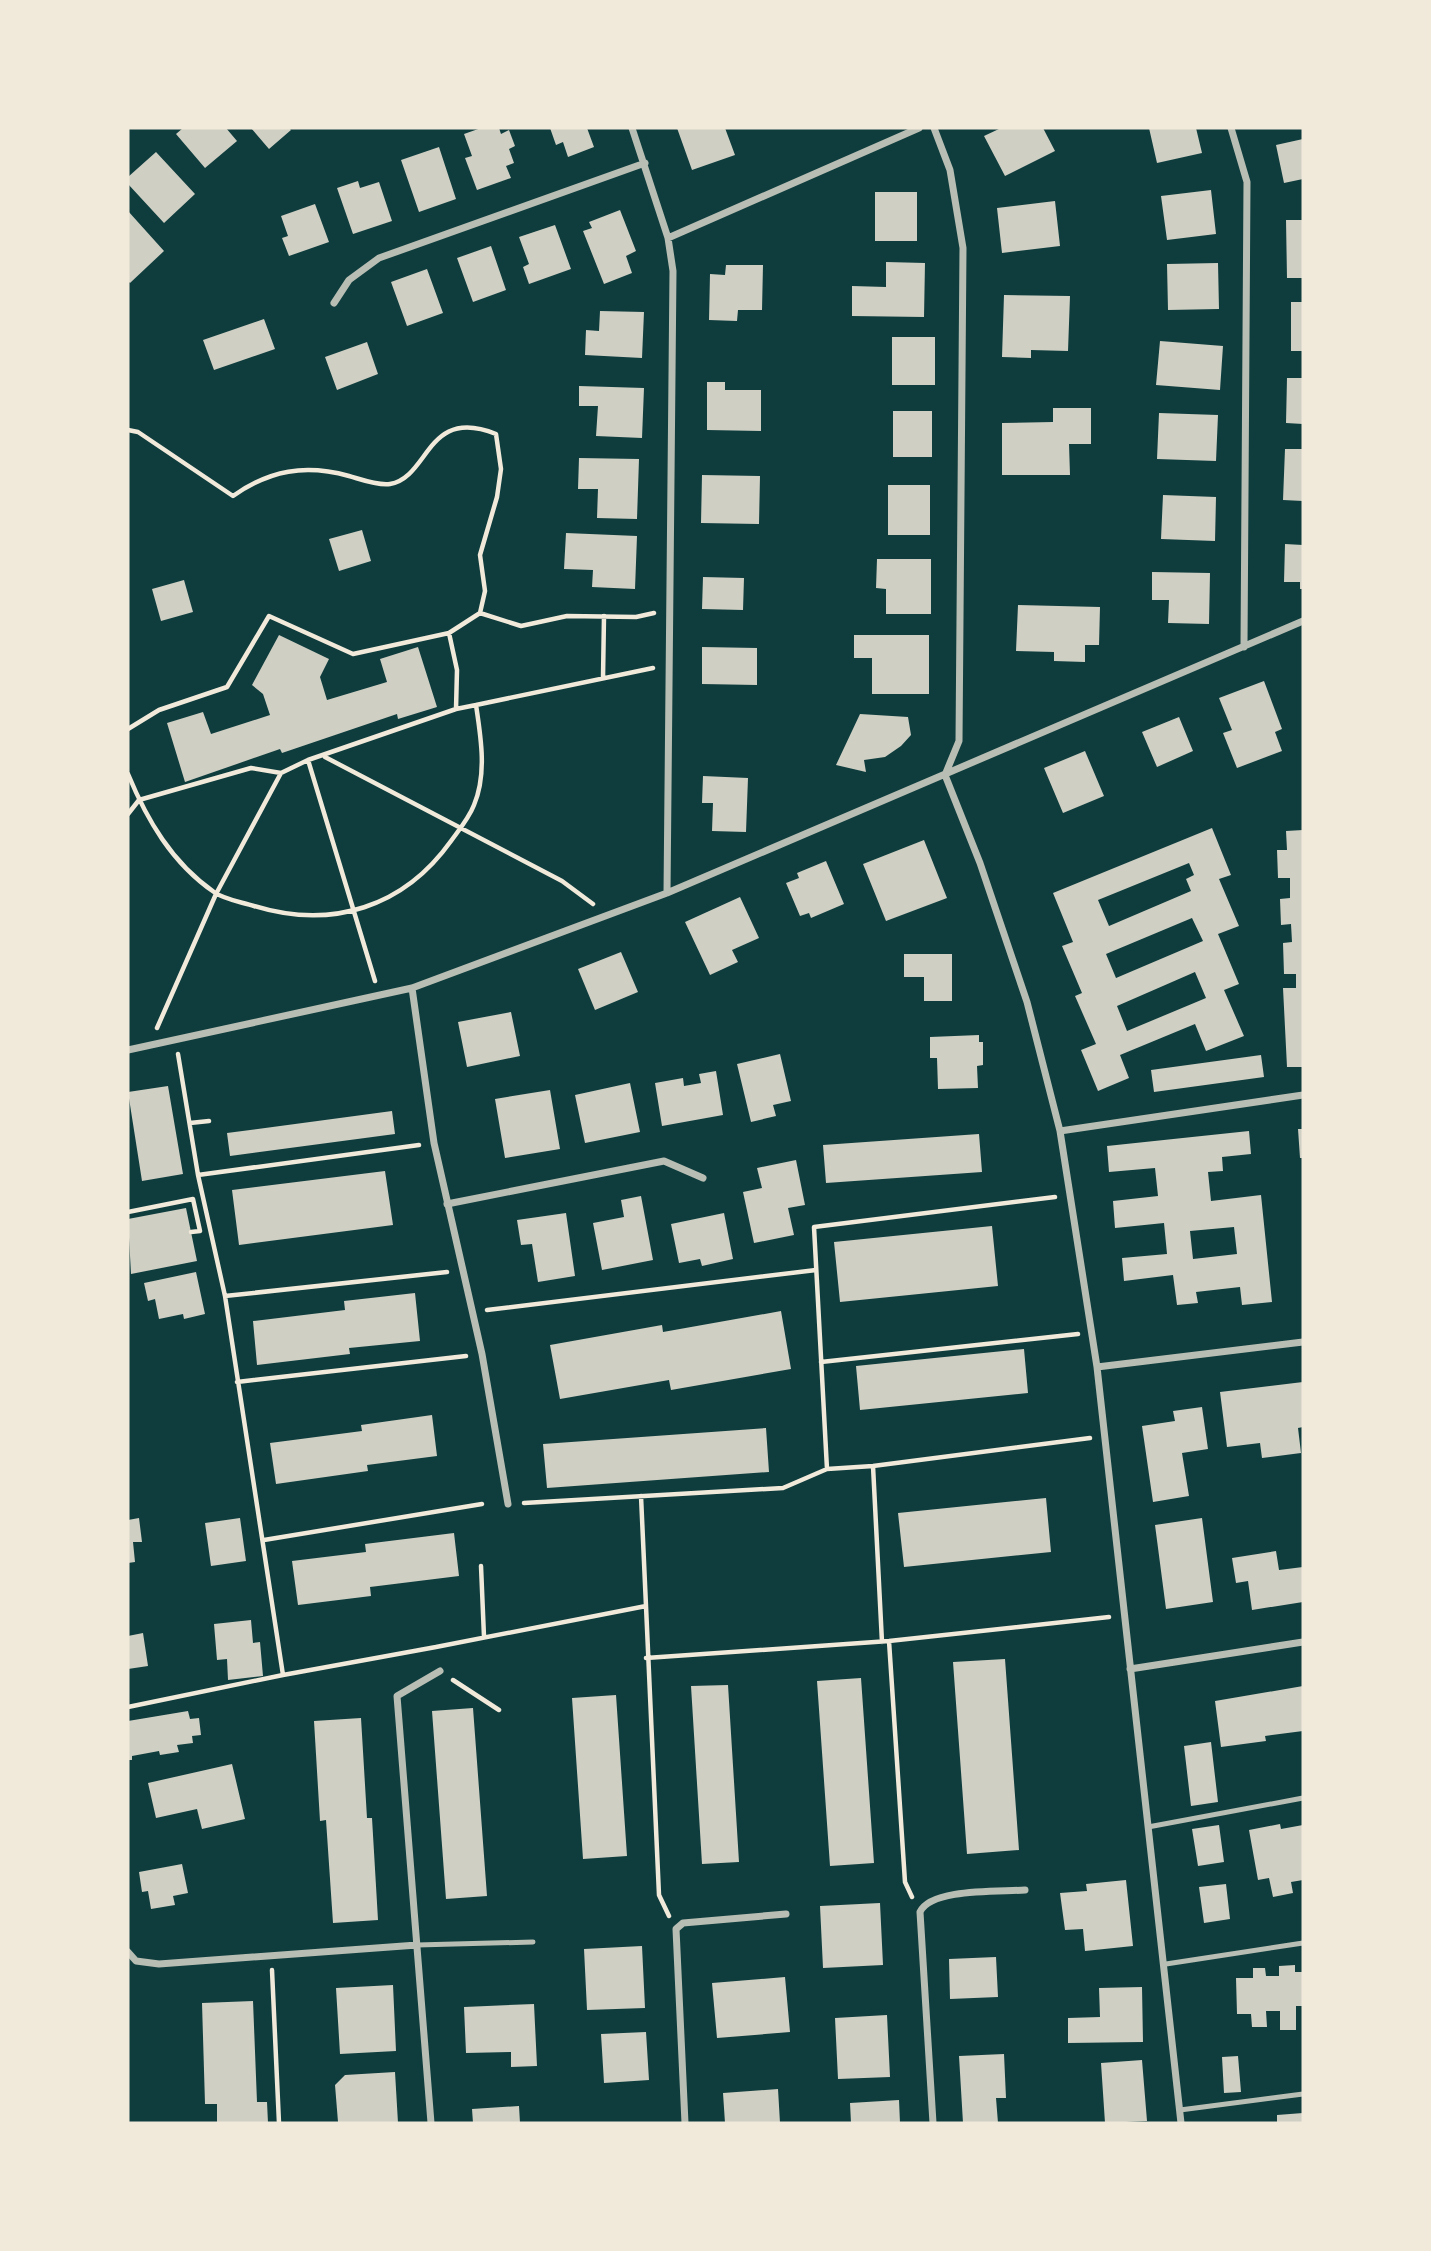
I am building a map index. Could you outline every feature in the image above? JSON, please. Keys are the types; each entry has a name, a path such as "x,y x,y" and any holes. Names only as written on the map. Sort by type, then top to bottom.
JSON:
{"street":[{"path":"632,128 668,238 673,271 667,893"},
{"path":"668,238 919,128"},
{"path":"934,128 950,170 963,248 959,741 945,775 980,863 1027,1002 1060,1131 1097,1367 1148,1827 1166,1964 1181,2123"},
{"path":"1231,128 1247,182 1244,647"},
{"path":"334,303 349,280 379,258 645,163"},
{"path":"128,1050 412,988 667,893 1303,621"},
{"path":"412,988 434,1143 482,1354 508,1504"},
{"path":"1060,1131 1303,1095"},
{"path":"447,1204 664,1161 703,1178"},
{"path":"1097,1367 1303,1342"},
{"path":"1130,1669 1303,1642"},
{"path":"430,2123 397,1696 440,1671"},
{"path":"933,2123 920,1912 924,1903 939,1896 1024,1890"},
{"path":"685,2123 676,1929 683,1923 786,1914"},
{"path":"128,1952 136,1961 159,1964 417,1945"}],"lane":[{"path":"1148,1827 1303,1798"},
{"path":"417,1945 533,1942"},
{"path":"1166,1964 1303,1943"},
{"path":"1180,2110 1303,2094"}],"path":[{"path":"128,430 138,432 233,496 256,480 292,469 321,468 389,485 404,479 439,437 458,429 477,427 496,434 501,469 497,497 480,555 485,591 480,613 449,633 353,654 268,616 227,687 159,710 128,729"},
{"path":"480,613 521,626 567,616 636,617 669,609"},
{"path":"603,678 604,616"},
{"path":"449,633 457,670 456,709"},
{"path":"128,814 139,800 251,768 281,773 308,760 324,757 456,709 669,666"},
{"path":"128,774 150,824 178,861 216,894 273,912 315,916 356,912 399,893 437,861 462,827 474,806 481,777 482,740 476,705"},
{"path":"324,757 562,881 608,915"},
{"path":"308,760 380,995"},
{"path":"150,1045 216,894 281,773"},
{"path":"176,1039 198,1175 225,1296 284,1675"},
{"path":"190,1124 209,1121"},
{"path":"198,1175 434,1143"},
{"path":"827,1469 814,1227 1070,1196"},
{"path":"128,1212 193,1199 200,1231"},
{"path":"191,1232 210,1230"},
{"path":"225,1296 463,1270"},
{"path":"472,1312 816,1270"},
{"path":"821,1362 1091,1332"},
{"path":"237,1382 482,1354"},
{"path":"508,1504 783,1488 827,1469 873,1466 1105,1436"},
{"path":"873,1466 882,1642"},
{"path":"641,1496 646,1658 659,1895 676,1929"},
{"path":"264,1540 482,1504"},
{"path":"481,1566 484,1637"},
{"path":"128,1707 646,1606"},
{"path":"646,1658 882,1642 1125,1615"},
{"path":"890,1641 905,1882 920,1912"},
{"path":"436,1647 440,1671 499,1710"},
{"path":"272,1956 279,2123"}],"building":[{"path":"183,128 226,128 237,141 205,168 176,134"},
{"path":"251,128 289,128 291,130 269,149"},
{"path":"481,128 499,128 501,134 509,130 515,146 509,149 514,163 506,166 511,178 477,190 465,158 472,156 464,134"},
{"path":"550,128 587,128 594,147 568,157 563,142 556,145"},
{"path":"677,128 725,128 735,155 692,170"},
{"path":"1001,128 1043,128 1055,151 1005,176 984,136"},
{"path":"1149,128 1196,128 1202,153 1157,163"},
{"path":"1303,139 1303,179 1284,183 1276,145"},
{"path":"439,147 456,199 419,212 401,160"},
{"path":"156,152 195,194 164,223 128,184 128,177"},
{"path":"358,181 360,188 379,182 392,221 353,234 337,188"},
{"path":"1211,190 1216,234 1167,240 1161,196"},
{"path":"875,192 917,192 917,241 875,241"},
{"path":"1055,201 1060,246 1002,253 997,208"},
{"path":"315,204 329,242 289,256 282,238 288,236 281,216"},
{"path":"620,210 636,251 626,256 632,273 604,284 583,231 592,228 589,222"},
{"path":"128,211 164,251 130,283 128,281"},
{"path":"1286,220 1303,220 1303,278 1287,278"},
{"path":"555,225 571,269 529,284 523,267 529,264 519,237"},
{"path":"491,246 506,290 473,302 457,258"},
{"path":"886,262 925,263 924,317 852,316 852,286 886,287"},
{"path":"1218,263 1219,309 1168,310 1167,264"},
{"path":"726,265 763,265 762,310 738,310 737,321 709,320 710,274 725,275"},
{"path":"427,269 443,313 407,326 391,282"},
{"path":"1004,295 1070,296 1068,351 1031,350 1031,358 1002,357"},
{"path":"1291,302 1303,302 1303,351 1291,351"},
{"path":"600,311 644,312 642,358 585,355 586,330 599,331"},
{"path":"264,319 275,349 214,370 203,340"},
{"path":"892,337 935,337 935,385 892,385"},
{"path":"1160,341 1223,346 1220,390 1156,385"},
{"path":"367,342 378,374 337,390 325,357"},
{"path":"1287,378 1303,378 1303,424 1286,423"},
{"path":"707,382 725,382 725,390 761,390 761,431 707,430"},
{"path":"579,386 644,388 642,438 596,436 598,406 579,406"},
{"path":"1053,408 1091,408 1091,444 1069,444 1070,475 1002,475 1002,423 1053,422"},
{"path":"893,411 932,411 932,457 893,457"},
{"path":"1159,413 1218,415 1216,461 1157,459"},
{"path":"1285,449 1303,449 1303,501 1283,500"},
{"path":"579,458 639,459 637,519 597,518 598,489 578,489"},
{"path":"702,475 760,476 759,524 701,523"},
{"path":"888,485 930,485 930,535 888,535"},
{"path":"1163,495 1216,497 1215,541 1161,539"},
{"path":"362,530 371,561 339,571 329,539"},
{"path":"566,533 637,536 635,589 592,587 593,570 564,569"},
{"path":"1285,544 1303,545 1303,589 1300,589 1300,582 1284,582"},
{"path":"877,559 931,559 931,614 886,614 886,589 876,588"},
{"path":"1152,572 1210,573 1209,624 1168,623 1169,600 1152,600"},
{"path":"703,577 744,578 743,610 702,609"},
{"path":"184,580 193,612 161,621 152,589"},
{"path":"1018,605 1100,607 1099,645 1085,645 1085,662 1054,661 1054,652 1016,651"},
{"path":"279,635 329,659 320,677 327,700 387,682 380,659 418,647 437,707 398,719 397,714 282,753 280,749 185,782 167,723 203,712 211,734 270,715 263,694 252,685"},
{"path":"854,635 929,635 929,694 872,694 872,658 854,658"},
{"path":"702,647 757,648 757,685 702,684"},
{"path":"1264,681 1282,729 1275,732 1282,751 1237,768 1223,733 1232,730 1219,698"},
{"path":"860,714 908,717 911,735 885,757 864,760 866,772 836,765"},
{"path":"1179,717 1193,751 1157,767 1142,732"},
{"path":"1085,751 1104,796 1063,813 1044,768"},
{"path":"703,776 748,778 746,832 712,831 713,803 702,803"},
{"path":"1212,828 1231,875 1219,879 1239,926 1218,934 1239,984 1224,990 1244,1036 1206,1051 1195,1024 1120,1055 1129,1078 1098,1091 1081,1050 1096,1044 1075,996 1082,993 1062,946 1073,942 1053,893","holes":["1189,863 1194,875 1186,879 1191,891 1109,926 1098,900","1192,918 1203,941 1116,978 1106,954","1195,972 1206,998 1127,1031 1117,1006"]},
{"path":"1303,830 1303,1067 1287,1067 1283,988 1296,988 1296,974 1284,974 1283,943 1292,942 1291,924 1281,925 1280,899 1290,898 1290,878 1278,878 1277,850 1287,850 1286,831"},
{"path":"924,840 947,898 886,921 863,864"},
{"path":"826,861 844,904 811,918 809,913 800,916 786,883 799,878 797,873"},
{"path":"740,897 759,938 732,950 738,962 710,975 685,922"},
{"path":"621,952 638,992 595,1010 578,969"},
{"path":"904,954 952,954 952,1001 924,1001 924,977 904,977"},
{"path":"511,1012 520,1056 467,1067 458,1022"},
{"path":"979,1035 979,1042 983,1042 983,1065 977,1066 978,1088 938,1089 937,1058 930,1058 930,1037"},
{"path":"780,1054 791,1101 773,1105 776,1116 751,1122 737,1064"},
{"path":"1261,1055 1264,1077 1154,1092 1151,1070"},
{"path":"716,1071 723,1115 662,1126 655,1083 683,1078 684,1086 701,1083 699,1074"},
{"path":"630,1083 640,1132 585,1143 575,1095"},
{"path":"168,1086 183,1174 142,1181 128,1092"},
{"path":"550,1090 560,1149 505,1158 495,1099"},
{"path":"392,1111 395,1134 230,1156 227,1133"},
{"path":"1298,1129 1303,1129 1303,1158 1300,1158"},
{"path":"1249,1131 1251,1154 1222,1157 1223,1171 1208,1172 1211,1201 1261,1195 1272,1302 1242,1305 1240,1287 1196,1292 1198,1303 1177,1305 1173,1275 1124,1281 1122,1258 1167,1254 1164,1223 1115,1228 1113,1201 1158,1196 1155,1168 1109,1172 1107,1146","holes":["1234,1227 1237,1254 1193,1259 1190,1231"]},
{"path":"979,1134 982,1172 826,1183 823,1145"},
{"path":"796,1160 805,1205 788,1208 794,1235 754,1243 743,1192 762,1188 757,1168"},
{"path":"385,1171 393,1225 239,1245 232,1190"},
{"path":"641,1196 653,1260 602,1270 593,1223 624,1217 621,1200"},
{"path":"186,1208 197,1261 131,1274 128,1219"},
{"path":"566,1213 575,1276 538,1282 532,1244 521,1245 517,1220"},
{"path":"724,1213 733,1259 702,1266 700,1259 679,1263 671,1224"},
{"path":"992,1226 998,1286 840,1302 834,1242"},
{"path":"196,1272 205,1314 184,1319 183,1314 159,1319 155,1299 148,1301 144,1283"},
{"path":"415,1293 420,1341 349,1348 350,1354 257,1365 253,1321 345,1310 344,1301"},
{"path":"781,1311 791,1369 671,1390 669,1380 560,1399 550,1345 662,1325 663,1332"},
{"path":"1024,1349 1028,1393 860,1410 856,1366"},
{"path":"1303,1382 1303,1427 1298,1428 1301,1453 1262,1458 1260,1443 1227,1447 1220,1392"},
{"path":"1202,1407 1208,1449 1182,1453 1189,1496 1153,1502 1142,1426 1175,1421 1173,1411"},
{"path":"432,1415 437,1456 367,1465 368,1471 276,1484 270,1443 362,1431 361,1425"},
{"path":"766,1428 769,1472 547,1488 543,1444"},
{"path":"1046,1498 1051,1552 904,1567 898,1513"},
{"path":"139,1518 142,1542 133,1542 135,1562 128,1563 128,1520"},
{"path":"240,1518 246,1561 211,1566 205,1523"},
{"path":"1202,1518 1213,1602 1166,1609 1155,1525"},
{"path":"454,1533 459,1576 370,1587 371,1596 298,1605 292,1561 366,1552 365,1544"},
{"path":"1276,1551 1279,1570 1303,1567 1303,1602 1252,1610 1248,1581 1236,1583 1232,1558"},
{"path":"251,1620 253,1643 260,1642 263,1676 228,1680 227,1659 217,1660 214,1624"},
{"path":"143,1633 148,1666 128,1669 128,1636"},
{"path":"1005,1659 1019,1850 967,1854 953,1662"},
{"path":"861,1678 874,1863 830,1866 817,1681"},
{"path":"728,1685 739,1862 702,1864 691,1686"},
{"path":"1303,1686 1303,1731 1265,1736 1266,1741 1221,1747 1215,1701"},
{"path":"616,1695 627,1856 583,1859 572,1698"},
{"path":"473,1708 487,1896 446,1899 432,1711"},
{"path":"188,1711 190,1719 199,1718 201,1735 192,1736 193,1743 177,1745 179,1752 160,1755 159,1751 132,1756 132,1760 128,1760 128,1721"},
{"path":"361,1718 367,1818 372,1818 378,1920 333,1923 326,1820 320,1821 314,1721"},
{"path":"1211,1742 1218,1802 1191,1806 1184,1746"},
{"path":"232,1764 245,1819 202,1829 197,1809 156,1818 148,1783"},
{"path":"1280,1824 1281,1829 1303,1825 1303,1880 1291,1882 1293,1893 1273,1897 1269,1878 1258,1880 1249,1830"},
{"path":"1219,1825 1224,1862 1198,1866 1192,1829"},
{"path":"182,1864 188,1893 173,1896 175,1905 151,1909 148,1891 142,1892 139,1872"},
{"path":"1126,1880 1133,1946 1085,1951 1083,1929 1065,1930 1060,1893 1087,1891 1086,1884"},
{"path":"1226,1884 1230,1919 1204,1923 1199,1887"},
{"path":"880,1903 883,1965 823,1968 820,1906"},
{"path":"642,1946 645,2008 587,2010 584,1949"},
{"path":"996,1957 998,1997 950,1999 949,1959"},
{"path":"1295,1965 1295,1972 1303,1972 1303,2006 1296,2006 1296,2030 1280,2030 1280,2011 1266,2011 1267,2027 1252,2027 1251,2014 1237,2014 1236,1978 1253,1978 1253,1968 1265,1968 1266,1976 1279,1976 1279,1966"},
{"path":"785,1977 790,2032 717,2038 712,1983"},
{"path":"393,1985 396,2051 340,2054 336,1988"},
{"path":"1142,1987 1143,2042 1068,2043 1068,2018 1100,2017 1099,1988"},
{"path":"253,2001 257,2102 267,2102 268,2123 217,2123 217,2104 205,2104 202,2003"},
{"path":"534,2004 537,2066 511,2067 511,2052 466,2053 464,2007"},
{"path":"887,2015 890,2077 838,2079 835,2018"},
{"path":"646,2032 649,2080 604,2083 601,2034"},
{"path":"1004,2054 1006,2098 996,2098 998,2123 963,2123 959,2056"},
{"path":"1238,2056 1241,2092 1224,2093 1222,2057"},
{"path":"1142,2060 1147,2121 1105,2123 1101,2063"},
{"path":"395,2072 398,2123 338,2122 335,2085 345,2075"},
{"path":"778,2089 780,2123 725,2123 723,2093"},
{"path":"899,2100 900,2123 851,2123 850,2103"},
{"path":"519,2106 520,2123 473,2123 472,2109"},
{"path":"1303,2113 1303,2123 1277,2123 1277,2115"}]}
